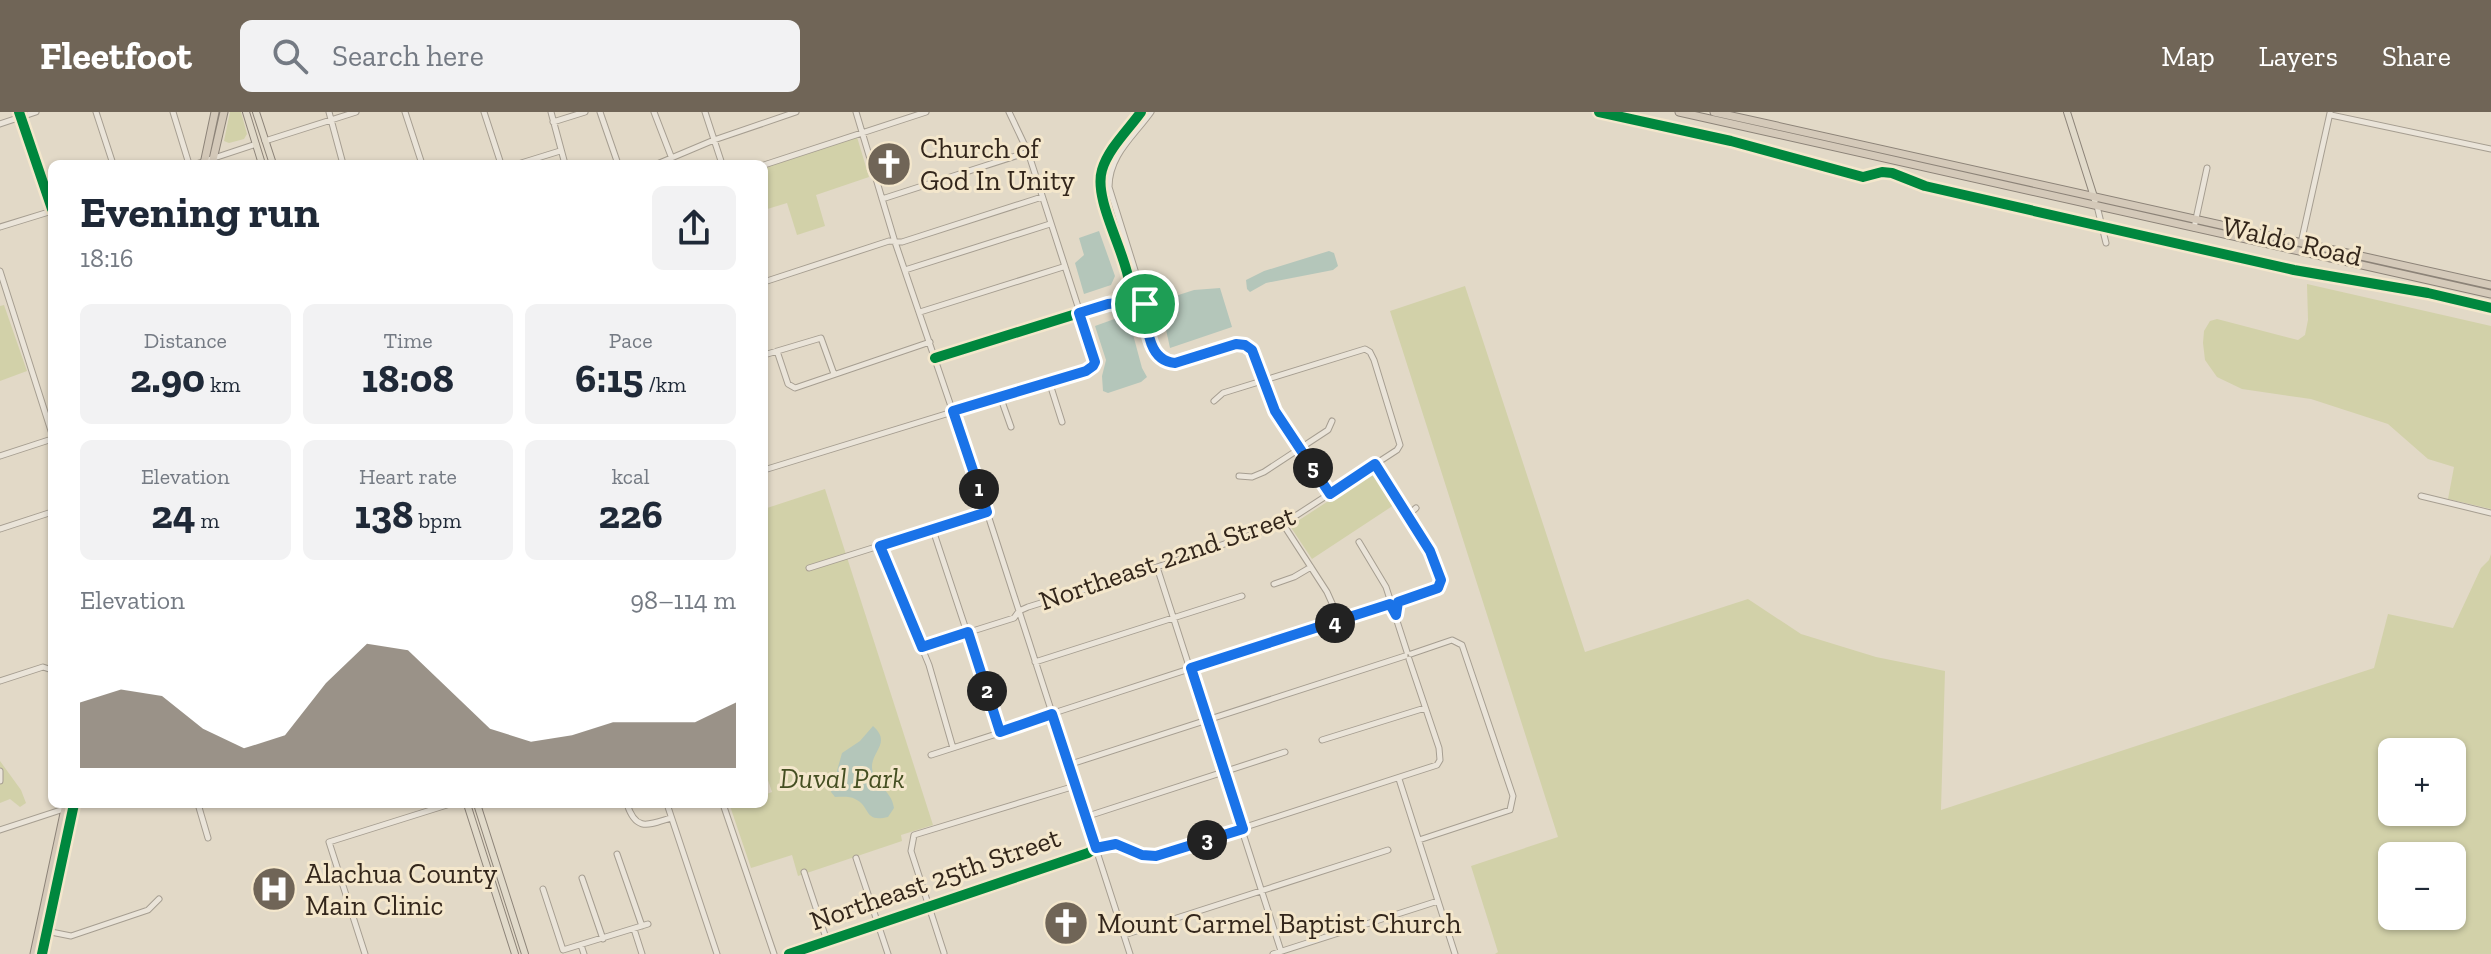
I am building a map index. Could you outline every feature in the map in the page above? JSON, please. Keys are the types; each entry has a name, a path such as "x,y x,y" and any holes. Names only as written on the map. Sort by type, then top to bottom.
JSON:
{"highway":[{"path":"209,160 215,112"},
{"path":"210,160 224,112"},
{"path":"1679,112 1759,123"},
{"path":"1714,112 2008,181"},
{"name":"Waldo Road","path":"2008,181 2094,196 2195,224"},
{"name":"Waldo Road","path":"2008,181 2097,205 2491,285"},
{"name":"Waldo Road","path":"2300,247 2491,294"},
{"path":"34,954 43,931 71,808"},
{"path":"42,954 43,931"}],"main road":[{"path":"246,112 261,160"},
{"path":"256,112 272,160"},
{"path":"2067,112 2097,205"},
{"path":"256,144 265,141"},
{"path":"468,808 515,954"},
{"path":"478,808 525,954"},
{"path":"497,896 506,894"}],"street":[{"path":"0,124 20,114 36,112"},
{"path":"96,112 112,160"},
{"path":"173,112 188,160"},
{"path":"329,112 342,160"},
{"path":"265,141 356,112"},
{"path":"405,112 421,160"},
{"path":"484,112 500,160"},
{"path":"551,112 563,160"},
{"path":"553,122 585,112"},
{"path":"600,112 617,160"},
{"path":"654,112 673,160"},
{"path":"705,112 721,160"},
{"path":"675,160 714,140 796,112"},
{"path":"856,112 895,242 987,512 1130,954"},
{"path":"768,164 926,112"},
{"path":"768,469 1086,371 1093,366 1094,356 1028,152 1009,112"},
{"path":"1108,304 1126,294 1130,286 1126,263 1104,202 1100,180 1108,157 1141,112"},
{"path":"1139,283 1109,187 1109,173 1113,162 1151,112"},
{"path":"2300,247 2330,113 2491,149"},
{"path":"20,114 48,198"},
{"path":"1132,125 1138,129"},
{"path":"214,160 256,144"},
{"path":"531,160 560,151"},
{"path":"882,199 1028,152"},
{"path":"2195,224 2207,168"},
{"path":"768,281 889,241 902,242 1042,197"},
{"path":"2097,205 2106,243"},
{"path":"0,227 48,211"},
{"path":"905,270 1050,224"},
{"path":"920,312 1063,267"},
{"path":"0,271 48,411"},
{"path":"1130,286 1139,283 1149,291 1145,304 1138,307"},
{"path":"1126,294 1128,302"},
{"path":"935,358 1108,304 1128,302 1138,307 1154,349 1161,359 1168,362 1175,363 1236,344 1252,350 1275,411 1330,494"},
{"path":"1145,304 1147,329"},
{"path":"768,354 821,338 834,374"},
{"path":"777,351 788,384 795,388 930,342"},
{"name":"Northeast 22nd Street","path":"922,647 1014,618 1019,611 1283,524 1397,450 1400,445 1374,360 1365,349 1262,380"},
{"path":"1214,401 1223,393 1262,380"},
{"path":"1049,381 1062,422"},
{"path":"1000,396 1011,427"},
{"path":"1239,476 1252,477 1264,472 1328,430 1332,421"},
{"path":"0,456 48,438"},
{"path":"931,755 1398,602 1441,585 1440,572 1430,551 1375,464"},
{"path":"2421,496 2491,513"},
{"path":"1408,515 1416,508"},
{"path":"809,568 987,512"},
{"path":"0,529 48,513"},
{"path":"1283,524 1334,604 1340,621"},
{"path":"933,530 1000,732"},
{"path":"1322,740 1425,708 1382,578 1359,542"},
{"path":"880,546 922,647 953,748"},
{"path":"1157,567 1281,951"},
{"path":"1274,584 1311,567"},
{"path":"1035,662 1242,596"},
{"path":"1396,615 1398,602"},
{"path":"1068,765 1452,640 1462,645 1513,796 1510,810 1419,840"},
{"path":"0,681 43,667 48,669"},
{"name":"Northeast 25th Street","path":"789,954 1096,848 1116,844 1142,855 1156,856 1437,765 1439,748 1425,708"},
{"path":"1085,817 1285,752"},
{"path":"0,771 0,781"},
{"path":"1399,779 1455,954"},
{"path":"944,953 911,851 914,835 1075,786"},
{"path":"0,830 63,808"},
{"path":"199,808 208,838"},
{"path":"365,954 329,842 437,808"},
{"path":"629,808 634,821 646,825 671,818"},
{"path":"668,808 717,954"},
{"path":"724,808 774,954"},
{"path":"1124,935 1388,850"},
{"path":"543,889 563,950 645,925 617,854"},
{"path":"856,858 888,954"},
{"path":"804,872 827,941"},
{"path":"582,878 603,939"},
{"path":"43,931 71,936 148,910 159,899"},
{"path":"1273,954 1438,901"},
{"path":"634,929 642,954"},
{"path":"581,945 584,954"}],"green space":[{"path":"230,112 241,112 247,134 244,139 229,143 224,141"},
{"path":"857,137 869,177 816,195 825,226 797,235 787,203 768,209 768,166"},
{"path":"2307,284 2491,326 2491,509 2448,499 2454,467 2428,459 2388,424 2311,399 2242,389 2217,377 2205,360 2204,331 2210,321 2217,319 2298,340 2305,335 2308,320"},
{"path":"1465,286 1585,652 1748,599 1801,634 1876,657 1945,671 1941,810 2374,668 2388,614 2453,628 2481,568 2491,554 2491,954 1495,954 1498,952 1471,866 1558,837 1390,311"},
{"path":"4,305 27,371 0,381 0,306"},
{"path":"1373,472 1394,505 1312,559 1290,526"},
{"name":"Duval Park","path":"825,489 933,825 901,835 902,841 798,876 792,855 751,868 731,808 768,808 768,794 772,792 768,780 768,508"},
{"path":"0,761 21,790 26,803 20,807 10,799 0,803"}],"shaded area":[{"path":"1099,231 1115,276 1111,285 1084,294 1075,263 1084,255 1079,238"},
{"path":"1329,251 1334,253 1338,266 1333,270 1266,283 1250,292 1247,289 1246,280 1264,271"},
{"path":"1220,288 1232,327 1170,348 1162,311 1166,299 1194,290"},
{"path":"1120,317 1128,321 1131,327 1147,377 1108,393 1103,391 1102,376 1106,360 1095,326"},
{"path":"873,726 881,742 873,762 873,774 894,808 888,817 880,818 871,816 855,799 835,797 831,792 842,753 860,741"}],"cycle path":[{"path":"19,112 48,197"},
{"path":"1130,286 1100,182 1109,155 1141,112"},
{"path":"1599,112 1731,141 1863,177 1892,173 1925,186 2294,270 2428,293 2491,308"},
{"path":"935,358 1108,304 1126,294"},
{"path":"1138,307 1154,349 1167,361 1175,363 1224,347"},
{"path":"42,954 73,808"},
{"path":"789,954 1096,848"}],"place":[{"name":"Church of God In Unity","path":"889,164"},
{"name":"Alachua County Main Clinic","path":"274,889"},
{"name":"Mount Carmel Baptist Church","path":"1066,923"}],"route":[{"path":"1128,302 1138,307 1145,304 1147,329 1161,359 1175,363 1236,344 1252,350 1275,411 1330,494 1375,464 1430,551 1441,580 1438,588 1398,602 1396,615 1390,604 1191,668 1243,829 1149,857 1116,844 1096,848 1052,714 1000,732 968,632 922,647 880,546 987,512 953,411 1086,371 1095,362 1079,313 1108,304 1128,302"}]}
